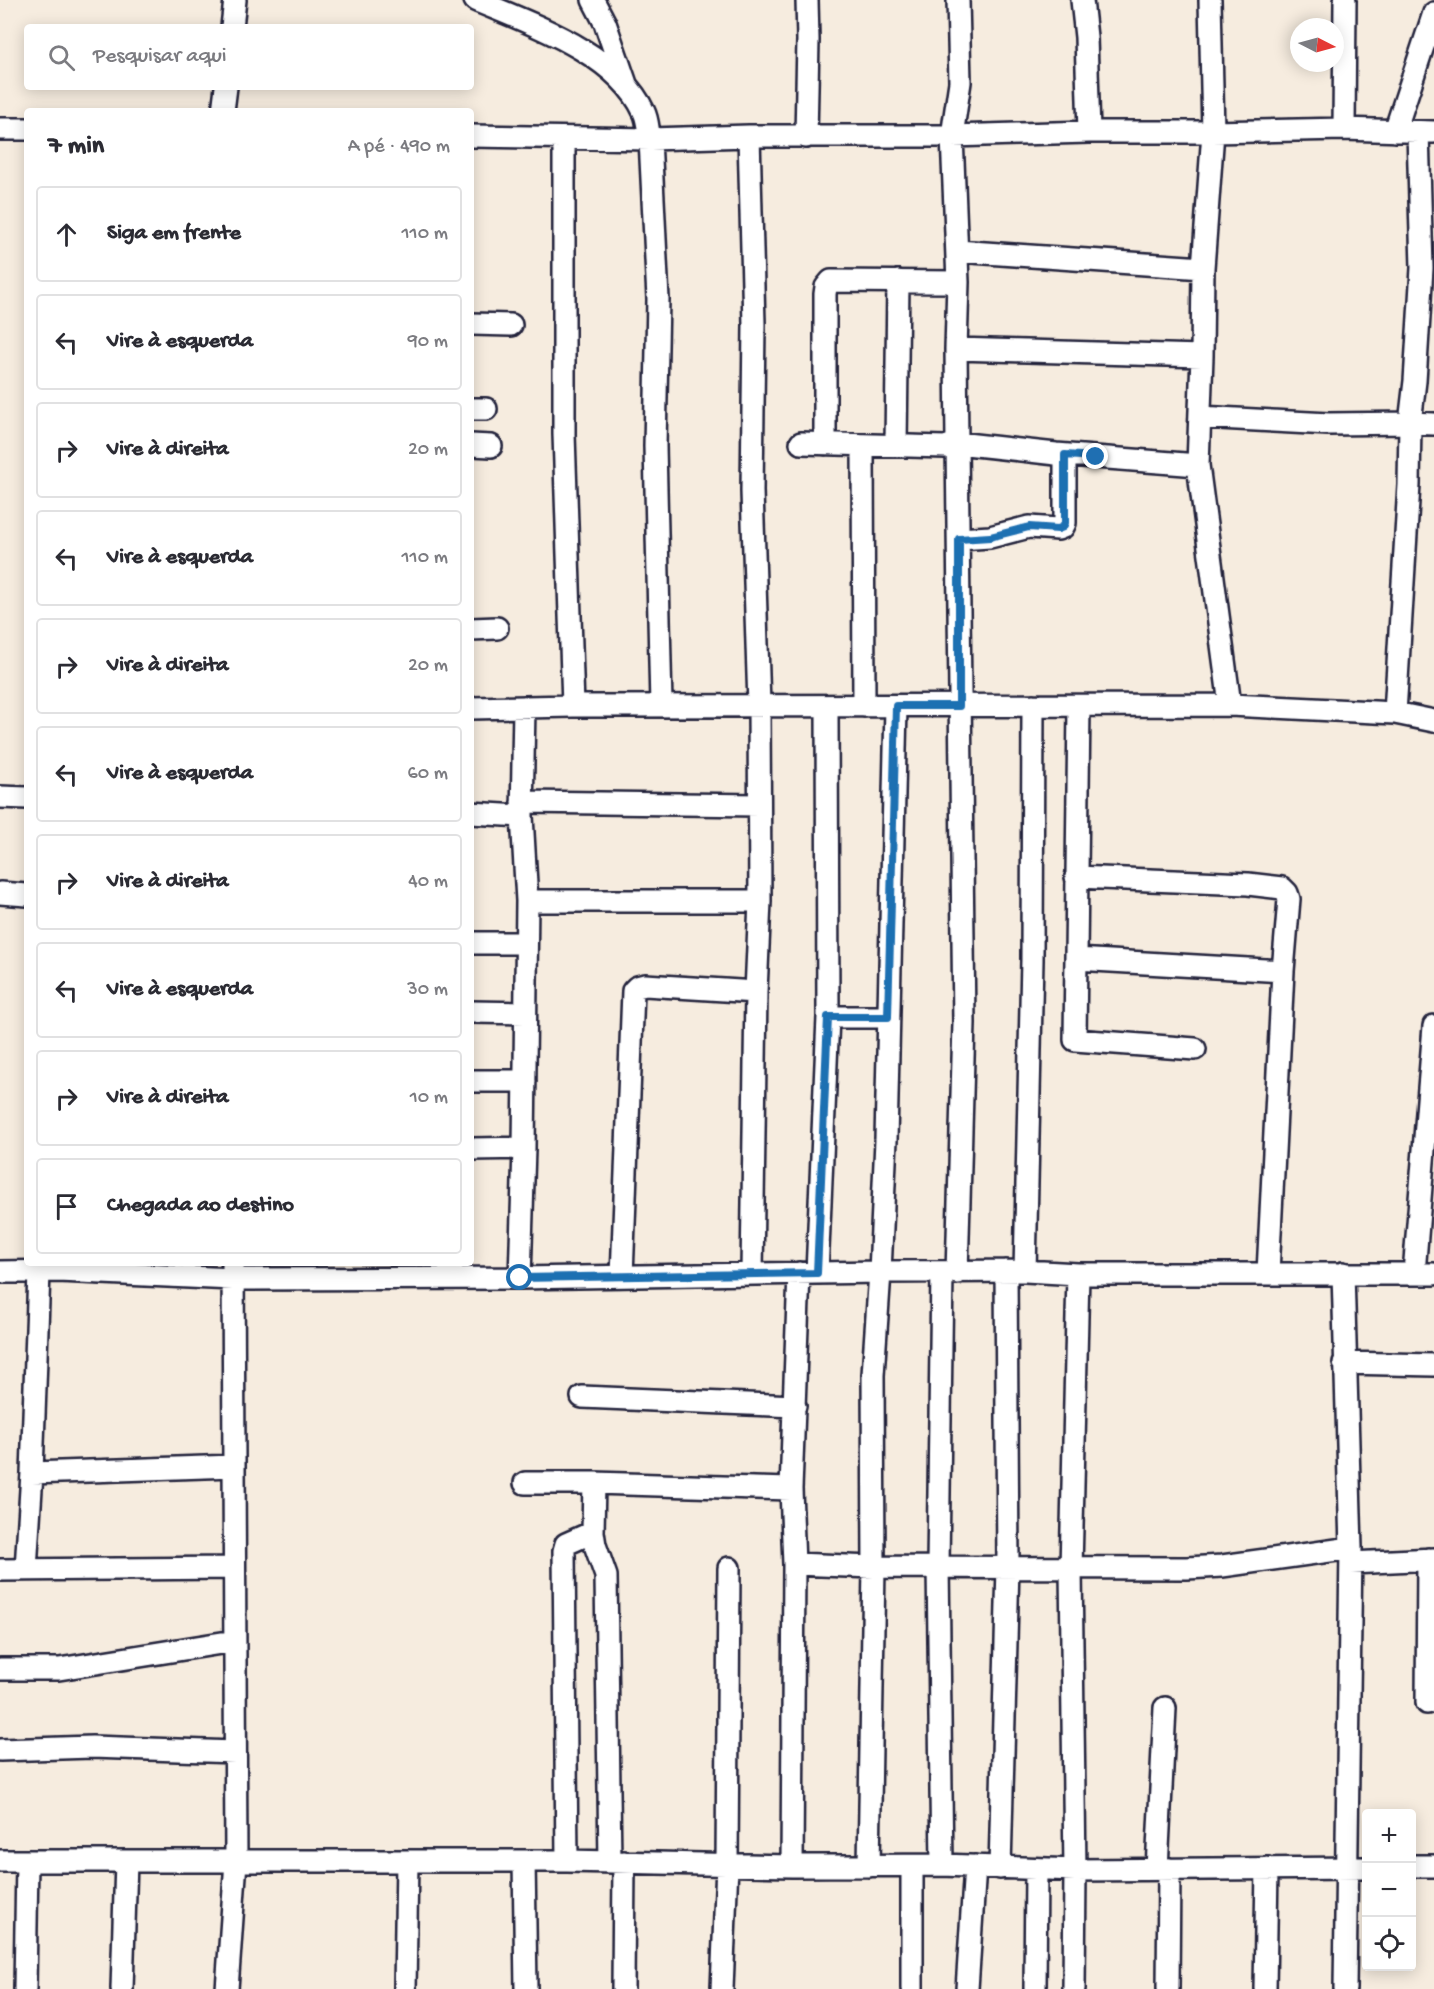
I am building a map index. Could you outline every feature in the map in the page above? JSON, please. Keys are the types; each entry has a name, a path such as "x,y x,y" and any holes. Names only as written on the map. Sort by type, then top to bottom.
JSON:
{"street":[{"path":"232,24 235,0"},
{"path":"475,0 560,38 600,62 626,84"},
{"path":"593,0 605,23 626,84 645,113 650,139 658,299 656,446 661,705"},
{"path":"806,137 807,0"},
{"path":"942,1865 938,1566 950,1272 964,1023 956,349 958,282 952,136 960,82 958,0"},
{"path":"1082,0 1086,37 1089,132"},
{"path":"1210,0 1214,132 1203,268 1198,465 1230,705"},
{"path":"1344,129 1345,0"},
{"path":"1395,131 1434,13"},
{"path":"223,108 226,90"},
{"path":"0,129 24,129"},
{"path":"474,136 650,139 1344,129 1426,132 1422,268 1410,423 1409,485 1395,713"},
{"path":"749,136 754,324 752,491 759,705 760,901 756,992 752,1273"},
{"path":"564,138 564,434 573,706"},
{"path":"957,252 1203,268"},
{"path":"825,444 826,287 831,282 958,282"},
{"path":"896,445 898,282"},
{"path":"474,324 511,325"},
{"path":"956,349 1202,356"},
{"path":"1200,417 1329,424 1434,424"},
{"path":"801,444 945,447 957,443 1065,455 1198,465"},
{"path":"863,446 864,706"},
{"path":"959,539 990,537 1029,527 1058,529 1063,527 1065,523 1065,455"},
{"path":"474,629 497,628"},
{"path":"474,708 661,705 827,707 1230,705 1395,713 1434,721"},
{"path":"1000,1868 1015,1271 1032,960 1033,705"},
{"path":"869,1866 874,1567 873,1375 886,1140 896,706"},
{"path":"1079,706 1075,1040 1195,1049"},
{"path":"520,1278 527,901 522,809 524,707"},
{"path":"792,1866 794,1564 791,1489 795,1406 828,1017 827,707"},
{"path":"0,797 24,798"},
{"path":"474,813 522,809 759,805"},
{"path":"1076,877 1248,884 1282,888 1287,893 1289,899 1283,972 1268,1273"},
{"path":"0,893 24,895"},
{"path":"527,901 760,901"},
{"path":"474,943 525,943"},
{"path":"1076,959 1283,972"},
{"path":"622,1275 633,991 645,985 756,992"},
{"path":"474,1012 525,1013"},
{"path":"828,1017 888,1017"},
{"path":"0,1272 52,1269 233,1271 520,1278 1015,1271 1078,1274 1424,1273 1434,1026"},
{"path":"474,1081 525,1081"},
{"path":"474,1149 524,1148"},
{"path":"26,1569 32,1473 52,1269"},
{"path":"227,1989 236,1861 233,1271"},
{"path":"1343,1273 1351,1556 1356,1868 1345,1989"},
{"path":"1074,1989 1075,1870 1071,1569 1078,1274"},
{"path":"1344,1363 1434,1365"},
{"path":"582,1397 795,1406"},
{"path":"32,1473 234,1466"},
{"path":"525,1483 791,1489"},
{"path":"594,1483 593,1532 606,1576 623,1989"},
{"path":"567,1861 564,1551 566,1544 593,1532"},
{"path":"794,1564 874,1567 1008,1566 1151,1569 1351,1556 1431,1559 1427,1703"},
{"path":"0,1570 234,1568"},
{"path":"722,1989 727,1864 729,1568"},
{"path":"0,1668 59,1669 234,1641"},
{"path":"1166,1708 1163,1869 1168,1989"},
{"path":"0,1750 92,1747 235,1752"},
{"path":"0,1861 567,1861 792,1866 942,1865 1075,1870 1356,1868"},
{"path":"25,1989 27,1861"},
{"path":"122,1989 126,1861"},
{"path":"405,1989 407,1861"},
{"path":"524,1861 526,1989"},
{"path":"912,1866 912,1989"},
{"path":"967,1989 975,1866"},
{"path":"1416,1866 1434,1866"},
{"path":"1265,1989 1267,1868"},
{"path":"1035,1989 1036,1869"}],"route":[{"path":"520,1278 817,1273 828,1017 888,1017 896,706 959,706 959,539 990,537 1029,527 1058,529 1063,527 1065,523 1065,455 1096,457"}]}
